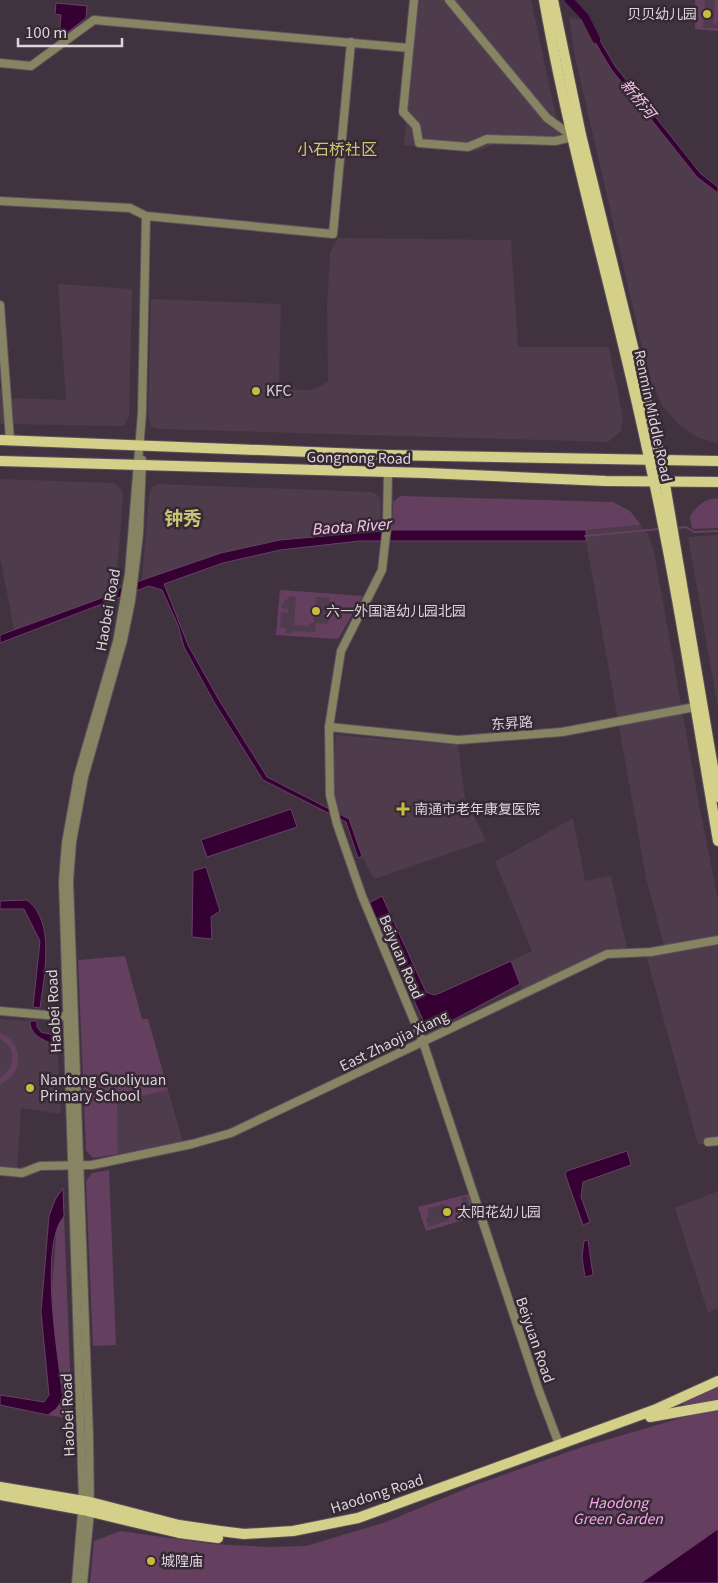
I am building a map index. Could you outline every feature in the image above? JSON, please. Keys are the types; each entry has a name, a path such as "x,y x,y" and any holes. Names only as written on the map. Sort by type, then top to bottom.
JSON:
{"main road":[{"name":"Renmin Middle Road","path":"544,0 554,57 577,136 661,460 665,482 666,522"},
{"name":"Renmin Middle Road","path":"553,0 577,136 654,483 666,522 714,755 718,797"},
{"name":"Gongnong Road","path":"5,440 387,455 718,461"},
{"name":"Gongnong Road","path":"0,460 140,466 388,472 654,483 718,482"},
{"name":"Renmin Middle Road","path":"669,538 718,841"},
{"name":"Haodong Road","path":"0,1487 87,1506 220,1531 244,1534 293,1531 358,1518 654,1410 718,1382"},
{"name":"Haodong Road","path":"0,1495 87,1506 179,1533 243,1540 295,1537 361,1521 654,1416 718,1405"}],"street":[{"path":"414,0 403,112 416,126 419,143 468,147 487,139 555,141 577,136"},
{"path":"448,0 547,118 577,136"},
{"path":"0,63 31,66 94,20 409,48"},
{"path":"0,201 130,208 146,216 333,234 351,42"},
{"name":"Haobei Road","path":"83,1583 87,1506 70,1016 69,881 72,842 84,777 123,640 132,574 140,466 146,216"},
{"path":"0,305 5,440"},
{"name":"Beiyuan Road","path":"388,472 386,546 380,575 341,651 329,726 328,782 332,805 335,819 362,896 423,1042 539,1391 559,1444"},
{"name":"东昇路","path":"329,726 458,740 562,732 695,707"},
{"name":"East Zhaojia Xiang","path":"0,1171 22,1173 40,1166 92,1164 192,1144 231,1133 515,996 607,954 651,952 718,940"},
{"path":"0,1011 70,1016"},
{"path":"708,1142 718,1141"},
{"name":"Haobei Road","path":"76,1583 87,1506"}],"shaded area":[{"path":"414,0 531,0 562,145 497,143 477,151 404,145"},
{"name":"贝贝幼儿园","path":"695,0 718,0 718,31 695,29"},
{"path":"569,18 590,20 594,30 590,32 611,69 697,177 718,193 718,443 699,438 679,425 663,407 653,386 641,343 575,57"},
{"path":"338,238 511,240 518,347 609,347 623,418 621,431 608,442 157,429 151,426 148,416 151,299 281,304 279,389 312,390 328,382 327,306 330,252"},
{"path":"58,284 132,289 129,416 124,426 0,424 0,388 11,388 12,398 66,400"},
{"path":"0,479 114,483 121,489 123,494 116,589 99,599 14,630 0,556"},
{"path":"158,484 372,492 380,497 380,531 280,540 221,553 142,580 149,495 153,486"},
{"path":"641,525 648,534 654,552 718,900 718,938 664,946 646,878 586,541 586,530"},
{"path":"718,535 718,708 688,537"},
{"name":"六一外国语幼儿园北园","path":"280,590 363,596 338,639 276,635"},
{"name":"南通市老年康复医院","path":"336,735 458,745 465,798 486,841 374,879 362,856 349,819 336,812 332,785"},
{"path":"573,818 585,881 611,876 627,949 606,950 523,990 511,961 532,951 495,862"},
{"path":"718,943 718,1144 698,1144 646,955"},
{"name":"Nantong Guoliyuan Primary School","path":"0,1019 30,1021 30,1026 39,1038 57,1045 61,1114 21,1108 17,1168 0,1167"},
{"path":"168,1090 183,1142 118,1154 116,1102"},
{"path":"718,1191 718,1308 708,1313 675,1208"},
{"name":"太阳花幼儿园","path":"469,1194 477,1216 426,1231 418,1207"}],"green space":[{"path":"695,0 705,0 703,28 718,28 718,31 695,29"},
{"path":"715,0 718,0 718,21 715,25 713,24"},
{"path":"400,496 613,502 630,511 641,525 586,530 392,530 393,502"},
{"path":"718,498 718,528 692,529 690,516 705,501"},
{"name":"六一外国语幼儿园北园","path":"280,590 363,596 338,639 276,635","holes":["292,596 296,597 294,625 309,626 310,623 314,623 316,597 330,598 328,624 316,623 315,632 293,631 293,633 285,633 286,628 280,627 281,612 288,613 288,609 281,608 284,601"]},
{"path":"125,956 142,1019 148,1019 168,1090 117,1102 118,1154 93,1158 86,1150 78,960"},
{"path":"0,1033 8,1037 14,1044 18,1058 14,1074 0,1084 0,1078 12,1064 12,1053 6,1043 0,1039"},
{"path":"109,1170 116,1345 93,1346 86,1181 92,1173"},
{"name":"太阳花幼儿园","path":"469,1194 477,1216 426,1231 418,1207","holes":["466,1196 473,1216 468,1218 461,1198","444,1204 449,1220 428,1227 426,1218 429,1217 427,1209"]},
{"path":"64,1216 72,1419 48,1415 56,1409 62,1387 54,1337 52,1286 57,1224"},
{"path":"718,1385 718,1403 683,1406 683,1402"},
{"name":"Haodong Green Garden","path":"718,1411 718,1529 641,1583 90,1583 94,1541 120,1531 212,1544 268,1547 306,1546 386,1522 472,1486 582,1447 698,1413"}],"water":[{"path":"56,3 87,6 86,18 59,39 61,15 55,14"},
{"path":"594,30 615,66 701,174 718,187 718,193 697,177 611,69 589,32"},
{"path":"392,530 586,530 586,541 359,541 280,550 223,563 164,584 188,645 219,700 267,777 349,819 362,856 358,858 346,822 263,780 214,702 184,647 178,625 162,590 149,586 0,643 0,635 99,599 116,589 221,553 280,540"},
{"path":"291,809 297,827 207,857 201,840"},
{"path":"206,867 220,911 211,917 212,939 192,937 193,871"},
{"path":"382,896 426,992 434,995 440,993 511,961 520,984 429,1033 369,903"},
{"path":"27,900 36,909 42,921 45,935 45,966 40,1008 33,1007 40,941 24,909 0,909 0,901"},
{"path":"30,1021 37,1021 37,1027 41,1032 57,1036 57,1045 43,1040 35,1034"},
{"path":"627,1151 631,1165 583,1182 581,1197 590,1222 583,1225 565,1174 567,1171"},
{"path":"63,1188 64,1216 56,1231 52,1252 51,1277 52,1304 63,1399 56,1409 48,1415 0,1405 0,1395 44,1402 49,1395 41,1312 49,1216 55,1200"},
{"path":"588,1240 593,1275 585,1277 582,1257 584,1241"},
{"path":"718,1529 718,1583 641,1583"}],"waterway":[{"name":"新桥河","path":"569,0 585,17 596,39"},
{"name":"Baota River","path":"677,528 686,527 694,532 718,531"},
{"name":"Baota River","path":"585,536 659,529"}],"place":[{"name":"贝贝幼儿园","path":"707,14"},
{"name":"KFC","path":"256,391"},
{"name":"六一外国语幼儿园北园","path":"316,611"},
{"name":"南通市老年康复医院","path":"403,809"},
{"name":"Nantong Guoliyuan Primary School","path":"30,1088"},
{"name":"太阳花幼儿园","path":"447,1212"},
{"name":"城隍庙","path":"151,1561"}],"district":[{"name":"小石桥社区","path":"337,149"},
{"name":"钟秀","path":"183,518"}]}
